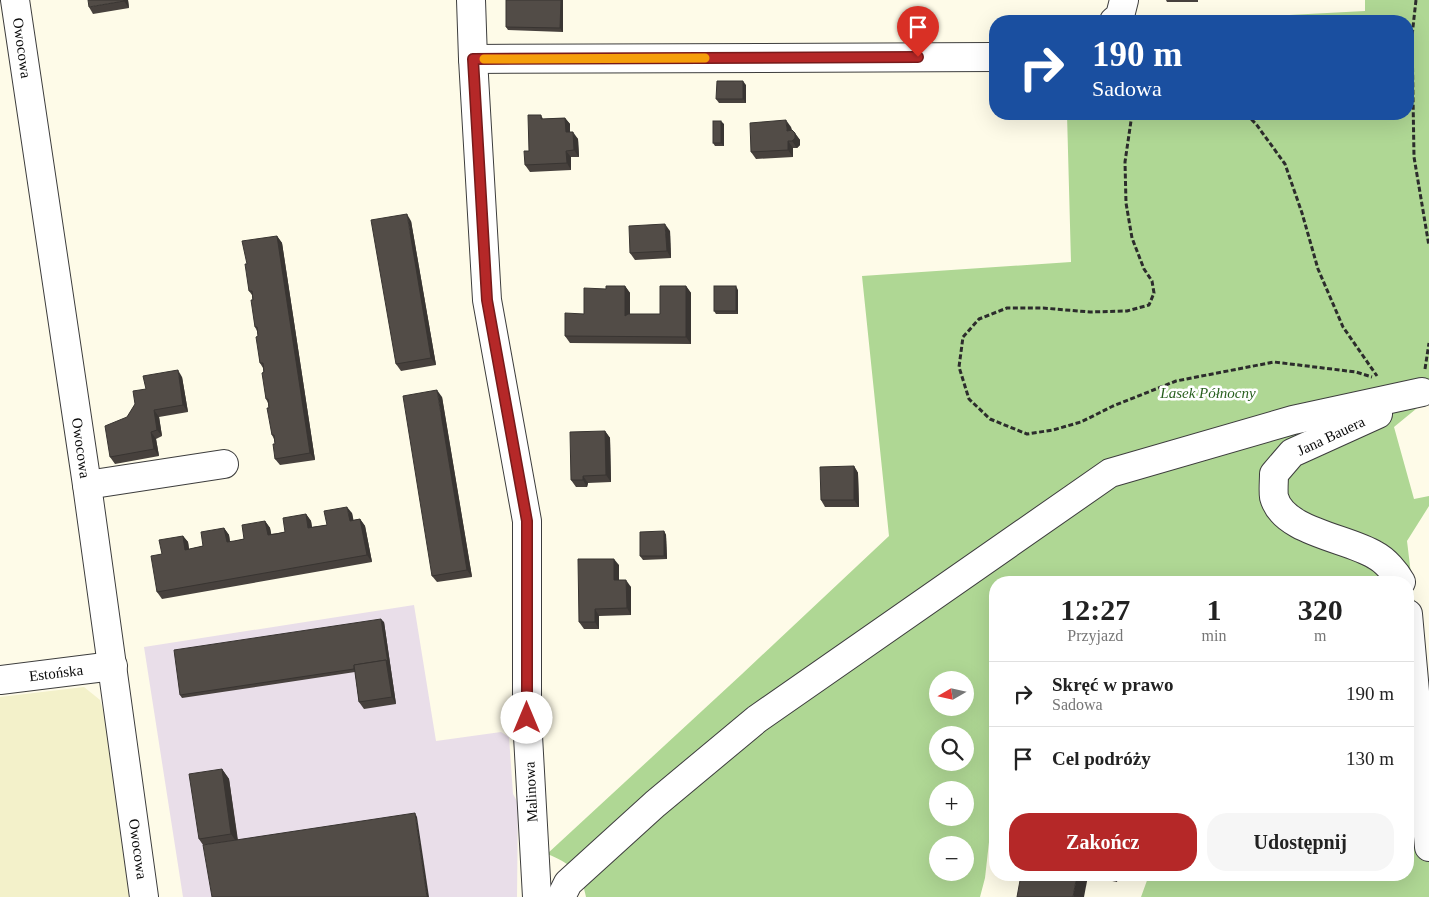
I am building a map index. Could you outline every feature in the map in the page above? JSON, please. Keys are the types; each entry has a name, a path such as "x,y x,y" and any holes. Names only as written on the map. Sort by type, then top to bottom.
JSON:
{"street":[{"name":"Owocowa","path":"15,0 87,485 144,897"},
{"name":"Malinowa","path":"471,0 487,300 527,521 527,718 537,897"},
{"path":"1120,15 1124,0"},
{"path":"473,59 989,57"},
{"name":"Jana Bauera","path":"561,897 568,883 626,830 756,719 1110,473 1292,420 1422,392 1381,413 1292,453 1274,474 1274,498 1282,513 1294,522 1376,555 1398,576"},
{"path":"87,485 224,464"},
{"name":"Estońska","path":"0,680 113,666"},
{"path":"1414,681 1429,847"}],"path":[{"path":"1414,18 1416,0"},
{"path":"1131,120 1125,162 1126,203 1132,238 1144,269 1152,281 1154,293 1149,305 1127,311 1090,312 1043,308 1006,308 979,319 964,337 959,367 969,399 990,419 1027,434 1053,430 1081,422 1113,406 1176,381 1274,362 1356,372 1379,379 1343,327 1318,269 1302,213 1285,164 1252,120"},
{"path":"1414,120 1414,157 1429,246"}],"shaded area":[{"path":"414,605 436,741 501,732 509,737 513,794 518,803 517,897 183,897 144,647"},
{"path":"84,687 100,700 106,719 131,897 0,897 0,697"}],"green space":[{"name":"Lasek Północny","path":"1365,0 1429,0 1429,400 1394,427 1414,499 1429,496 1429,506 1407,541 1411,576 989,576 989,842 985,878 980,897 586,897 578,875 568,865 547,854 889,536 862,276 1071,262 1067,120 1414,120 1414,15 1290,15 1365,11"},
{"name":"Lasek Północny","path":"1414,599 1429,723 1429,897 1141,897 1147,881 1414,881"}],"building":[{"path":"88,0 124,0 124,1 89,7"},
{"path":"506,0 561,0 560,28 506,27"},
{"path":"717,81 743,81 743,99 716,99"},
{"path":"528,115 541,115 541,119 565,118 566,132 573,132 574,150 566,151 567,163 525,165 524,151 529,151"},
{"path":"786,120 787,131 792,130 795,133 795,138 792,141 788,141 788,150 751,152 750,123"},
{"path":"713,121 721,121 721,143 713,143"},
{"path":"407,214 431,358 396,364 371,220"},
{"path":"665,224 667,251 630,253 629,226"},
{"path":"277,236 310,453 275,459 274,435 272,435 267,408 269,408 262,373 264,372 263,363 260,363 256,337 258,336 257,327 255,327 251,300 253,300 252,291 249,291 245,264 247,264 242,241"},
{"path":"606,286 625,286 625,316 628,314 660,314 660,286 686,286 686,337 565,336 565,313 584,314 584,288 606,289"},
{"path":"714,286 736,286 736,311 714,311"},
{"path":"178,370 183,405 154,410 157,430 151,432 154,449 110,457 105,426 127,417 135,404 133,391 146,389 143,376"},
{"path":"437,390 467,570 432,576 403,396"},
{"path":"605,431 606,475 583,476 583,480 571,480 570,432"},
{"path":"854,466 854,500 821,500 820,467"},
{"path":"347,507 350,521 360,519 367,555 157,592 151,556 162,554 159,540 183,536 185,550 203,546 201,532 224,528 227,542 234,541 244,539 242,525 265,521 268,535 276,534 285,532 283,518 306,514 308,528 327,525 324,511"},
{"path":"664,531 664,556 640,556 640,532"},
{"path":"578,559 614,559 614,580 626,580 627,608 595,609 595,622 579,622"},
{"path":"381,619 388,663 386,660 354,665 354,669 180,695 174,650"},
{"path":"386,660 392,697 359,702 354,665"},
{"path":"222,769 231,834 199,839 189,774"},
{"path":"415,813 427,897 212,897 203,845"},
{"path":"1020,881 1076,881 1073,897 1017,897"}],"slow traffic":[{"path":"484,59 705,58"}],"route":[{"path":"527,718 527,521 487,300 473,59 918,57"}]}
